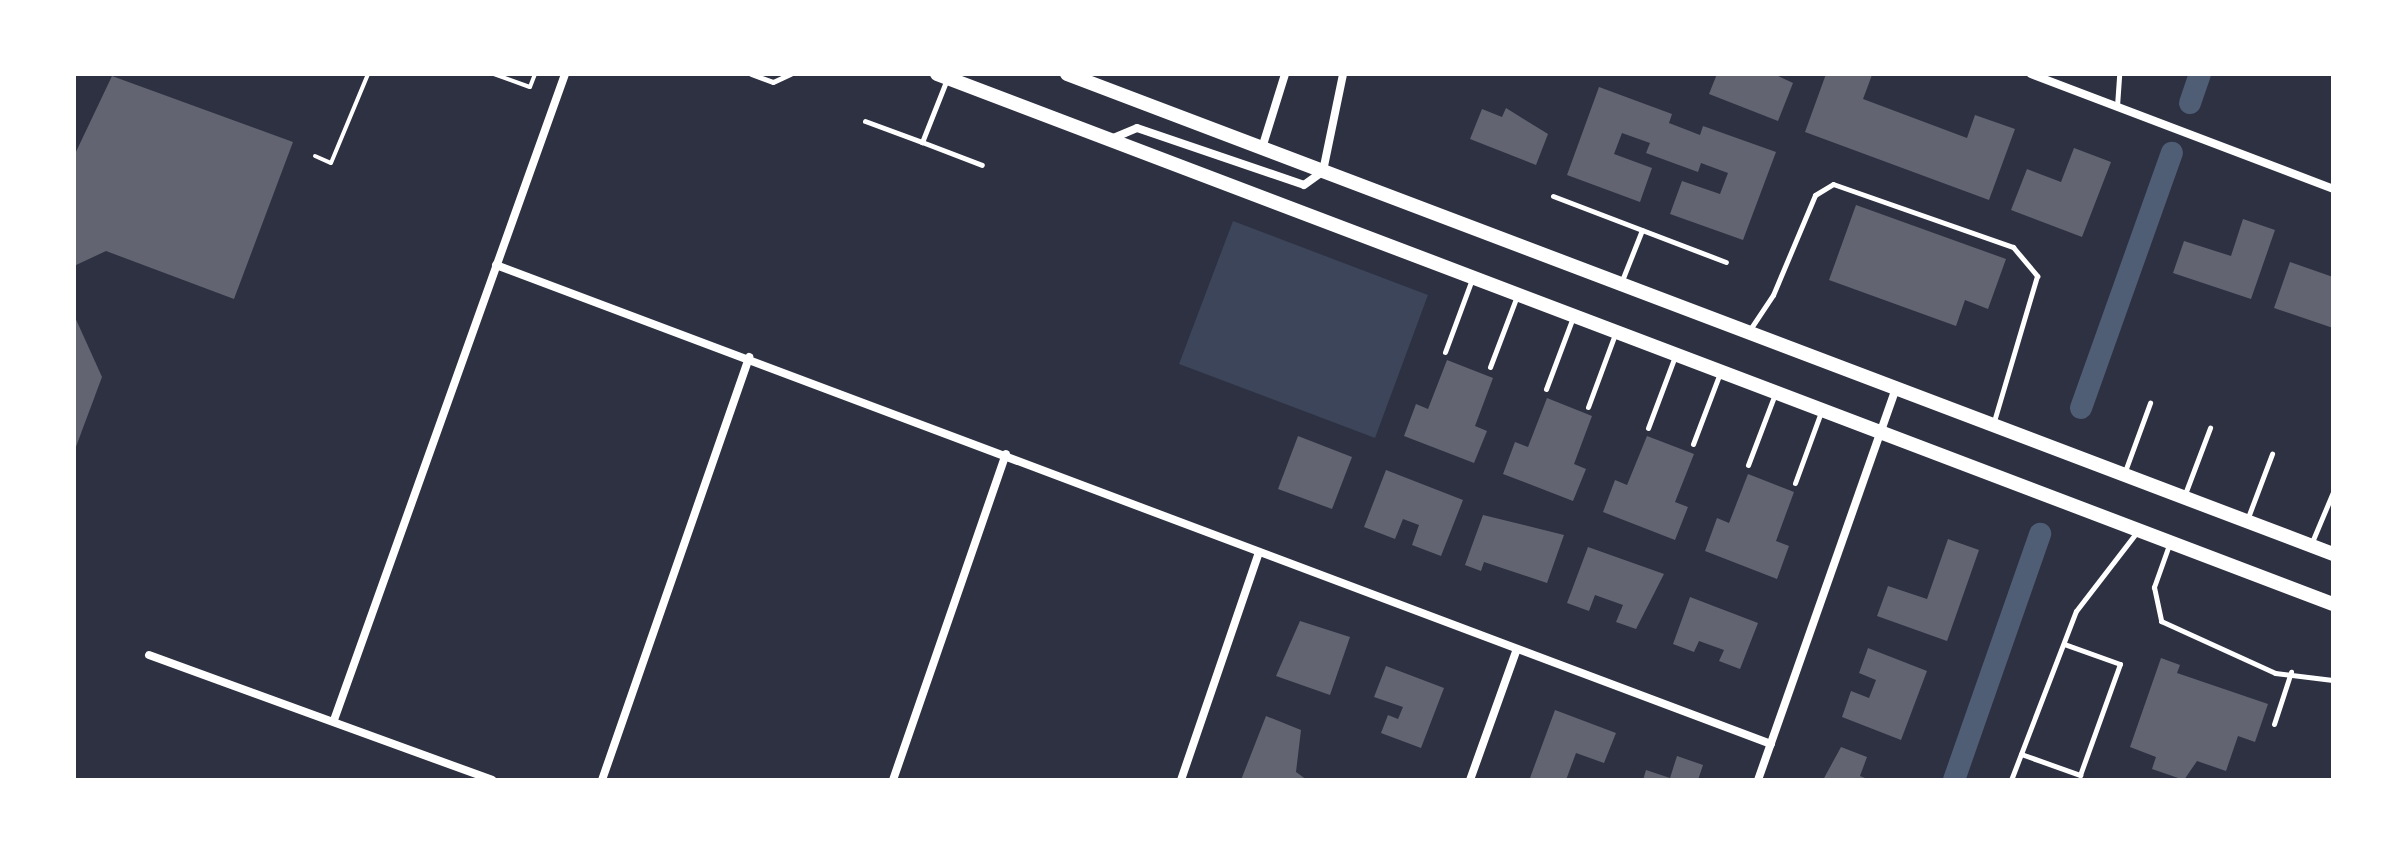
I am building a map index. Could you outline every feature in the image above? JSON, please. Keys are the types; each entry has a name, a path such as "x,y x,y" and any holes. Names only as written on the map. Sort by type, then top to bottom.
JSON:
{"main road":[{"path":"1067,74 2333,554"},
{"path":"942,76 2333,604"}],"street":[{"path":"334,720 565,74"},
{"path":"1262,148 1285,74"},
{"path":"1111,140 1137,128 1289,183 1304,185 1323,171 1343,74"},
{"path":"2031,74 2333,189"},
{"path":"496,265 749,357 1771,744"},
{"path":"602,780 749,357"},
{"path":"1758,780 1896,388"},
{"path":"893,780 1006,454"},
{"path":"1181,780 1259,552"},
{"path":"1470,780 1517,649"},
{"path":"149,655 492,780"}],"lane":[{"path":"751,74 773,82 790,74"},
{"path":"2117,106 2119,74"},
{"path":"922,142 942,76"},
{"path":"865,121 982,165"},
{"path":"1749,332 1773,295 1815,195 1833,184 2013,247 2037,276 1993,425"},
{"path":"1553,196 1726,262"},
{"path":"1620,284 1642,230"},
{"path":"1445,352 1472,278"},
{"path":"1490,367 1517,295"},
{"path":"1546,389 1573,316"},
{"path":"1588,407 1616,333"},
{"path":"1648,428 1675,355"},
{"path":"1693,444 1720,372"},
{"path":"1748,465 1776,393"},
{"path":"2124,475 2150,403"},
{"path":"1795,483 1822,411"},
{"path":"2184,497 2210,428"},
{"path":"2246,521 2272,454"},
{"path":"2311,546 2333,492"},
{"path":"2011,780 2076,611 2139,529"},
{"path":"2170,541 2154,587 2161,621 2275,673 2291,672 2333,680"},
{"path":"2021,754 2080,775 2120,664 2064,644"},
{"path":"2274,724 2291,672"}],"path":[{"path":"315,156 331,163 368,74"},
{"path":"494,74 530,87 535,74"}],"shaded area":[{"path":"1233,221 1428,295 1375,438 1179,364"}],"building":[{"path":"1717,74 1774,74 1793,83 1778,121 1709,94"},
{"path":"1826,74 1872,75 1863,99 1967,138 1975,115 2015,129 1989,200 1805,132"},
{"path":"112,76 293,142 234,299 106,251 74,266 74,156"},
{"path":"1599,87 1672,114 1669,123 1700,135 1703,126 1776,152 1743,240 1670,214 1682,181 1720,194 1728,173 1701,163 1698,172 1646,153 1650,143 1622,133 1614,154 1652,168 1640,202 1567,175"},
{"path":"1506,108 1548,134 1536,165 1470,139 1482,109 1502,117"},
{"path":"2074,148 2111,162 2082,237 2011,210 2027,169 2061,182"},
{"path":"1856,205 2006,259 1988,309 1965,300 1956,326 1829,280"},
{"path":"2243,219 2275,230 2251,299 2173,273 2184,241 2231,256"},
{"path":"2290,262 2333,277 2333,328 2274,308"},
{"path":"74,315 102,377 74,452"},
{"path":"1447,360 1493,378 1475,426 1487,431 1474,463 1404,436 1416,404 1428,409"},
{"path":"1547,398 1592,416 1574,464 1586,469 1573,501 1503,474 1515,442 1528,447"},
{"path":"1298,436 1352,457 1332,509 1278,489"},
{"path":"1647,436 1694,454 1675,502 1688,507 1675,540 1603,512 1615,480 1627,485"},
{"path":"1386,470 1463,500 1441,556 1412,545 1419,525 1403,519 1395,539 1364,527"},
{"path":"1748,474 1794,492 1776,541 1789,546 1777,579 1705,551 1717,518 1729,523"},
{"path":"1483,515 1564,535 1547,583 1484,562 1481,571 1465,565"},
{"path":"1948,539 1979,550 1947,641 1877,616 1888,586 1927,599"},
{"path":"1588,547 1664,574 1636,629 1616,622 1623,605 1595,595 1589,611 1567,603"},
{"path":"1690,597 1758,623 1740,669 1719,661 1724,650 1699,641 1694,652 1673,644"},
{"path":"1300,621 1350,637 1330,695 1276,676"},
{"path":"1868,648 1927,671 1901,740 1842,717 1851,691 1869,698 1876,680 1859,673"},
{"path":"2161,658 2180,665 2177,673 2268,704 2255,742 2238,736 2226,771 2197,761 2184,780 2152,769 2156,757 2130,747"},
{"path":"1386,666 1444,688 1421,748 1381,733 1388,715 1398,719 1403,707 1374,697"},
{"path":"1555,710 1616,733 1604,763 1576,753 1566,780 1530,778"},
{"path":"1266,716 1301,730 1296,772 1307,780 1241,780"},
{"path":"1841,747 1867,757 1860,776 1870,780 1823,780"},
{"path":"1677,756 1703,765 1698,780 1643,780 1646,770 1670,778"}],"waterway":[{"path":"2190,103 2200,74"},
{"path":"2081,408 2172,153"},
{"path":"1954,780 2040,534"}]}
